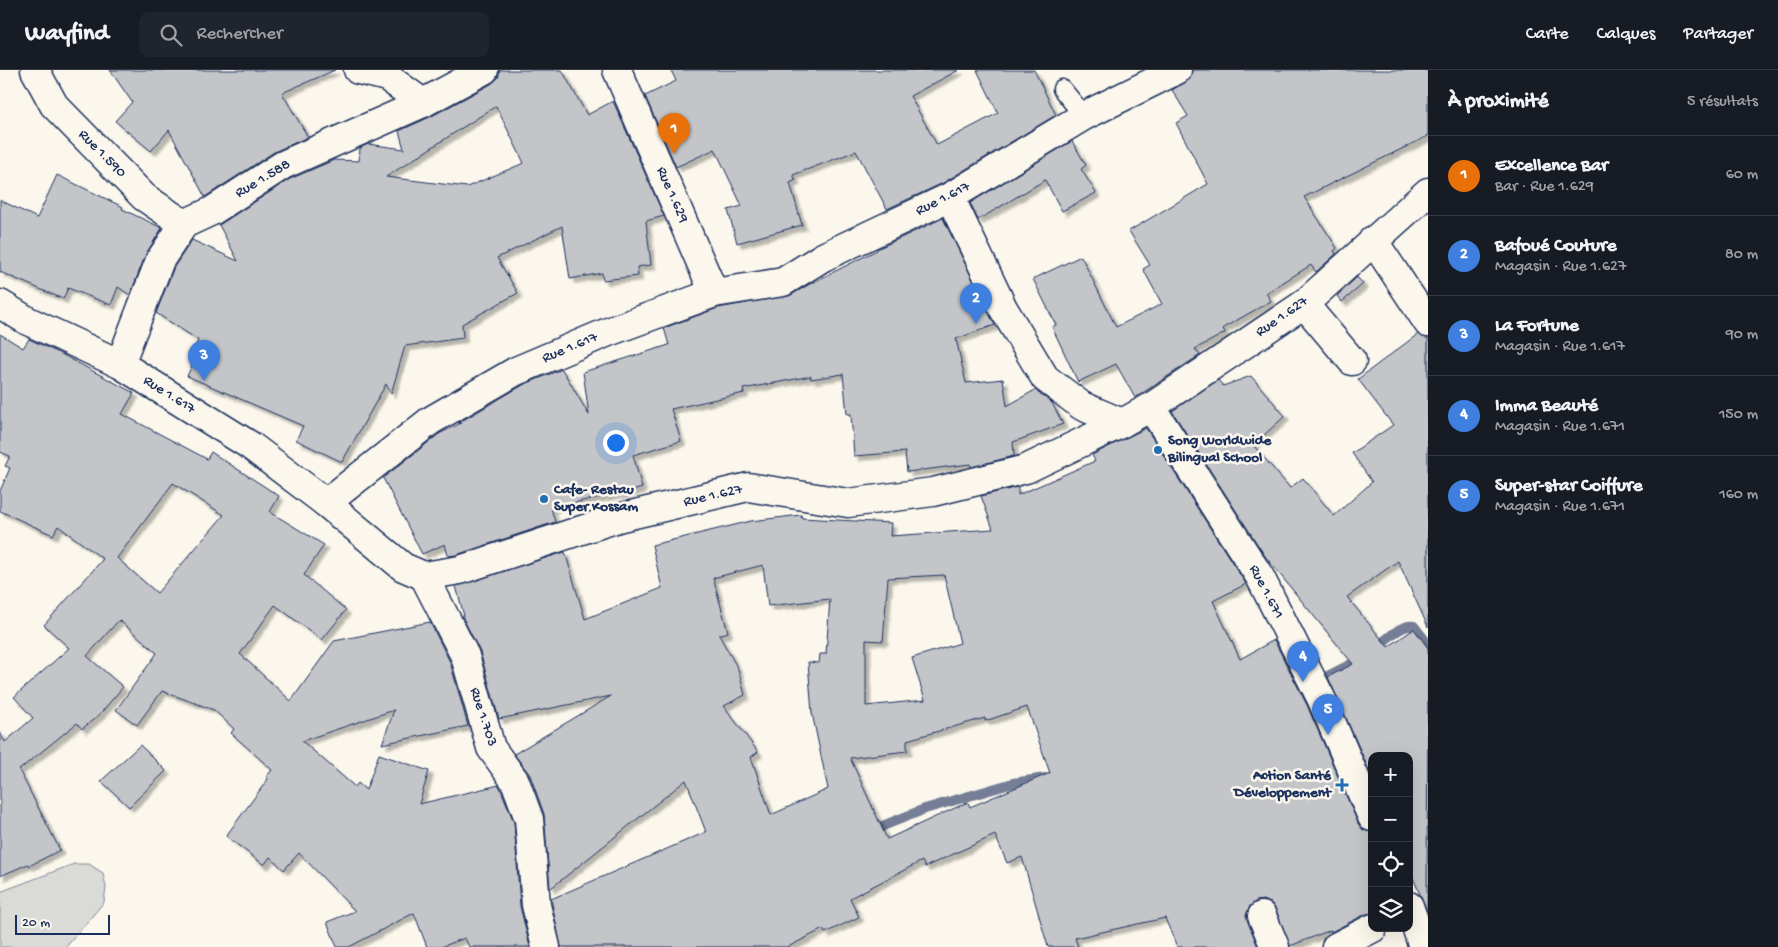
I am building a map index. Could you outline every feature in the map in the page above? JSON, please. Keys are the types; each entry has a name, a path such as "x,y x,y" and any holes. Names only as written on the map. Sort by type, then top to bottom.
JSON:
{"street":[{"name":"Rue 1.590","path":"35,70 54,106 144,197 184,224"},
{"path":"358,70 387,77 423,103"},
{"name":"Rue 1.588","path":"184,224 212,211 283,166 423,103 484,70"},
{"name":"Rue 1.629","path":"617,70 714,293"},
{"name":"Rue 1.617","path":"0,304 28,321 120,364 251,446 326,502 430,421 516,371 608,332 714,293 783,282 823,257 950,197 1084,116 1177,70"},
{"name":"Rue 1.627","path":"424,576 460,570 618,518 748,487 848,503 933,492 1026,468 1122,423 1150,407 1304,304 1428,192"},
{"path":"950,197 1003,308 1045,378 1082,406 1122,423"},
{"path":"120,364 160,260 184,224"},
{"path":"1373,240 1428,323"},
{"path":"1304,304 1352,361"},
{"name":"Rue 1.671","path":"1150,407 1260,577 1321,698 1368,809"},
{"path":"326,502 403,567 424,576"},
{"name":"Rue 1.703","path":"424,576 465,656 491,748 515,780 529,818 536,905 546,947"},
{"path":"1262,916 1275,947"},
{"path":"1413,918 1424,947"},
{"path":"1336,947 1368,931"}],"lane":[{"path":"1062,89 1084,116"}],"shaded area":[{"path":"74,864 89,864 103,873 106,887 104,902 66,947 0,947 0,892"}],"building":[{"path":"110,70 335,70 282,93 308,137 274,152 205,197 169,130 151,151 115,121 132,102"},
{"path":"500,70 562,70 587,115 613,101 664,216 646,221 651,265 637,267 638,276 603,280 602,273 570,279 562,226 497,258 518,293 462,324 463,338 405,346 391,394 386,384 342,462 296,440 303,426 187,376 195,359 191,357 198,340 156,313 174,267 192,240 238,261 219,225 290,179 334,160 359,161 360,148 368,144 404,149 399,131 430,117 491,84 498,78","holes":["496,106 524,163 467,187 386,177"]},
{"path":"671,70 959,70 910,96 937,145 998,113 977,70 1034,70 1056,115 943,183 887,209 856,151 793,175 796,180 790,183 802,225 737,243 728,210 742,206 715,149 676,167 645,96 676,81"},
{"path":"1192,70 1428,70 1428,136 1304,197 1337,248 1334,251 1336,254 1316,272 1311,265 1266,293 1271,301 1223,328 1225,333 1195,349 1200,355 1135,398 1116,364 1078,382 1052,327 1056,325 1033,279 1081,256 1116,327 1162,304 1143,269 1150,265 1129,231 1208,184 1176,123 1188,116 1172,90 1190,79"},
{"path":"1072,141 1086,165 1081,169 1096,193 1062,211 1045,180 978,220 970,203"},
{"path":"57,175 162,228 146,254 130,295 118,287 111,305 68,288 63,299 0,272 0,200 37,218"},
{"path":"943,218 995,325 956,339 966,383 1003,379 1007,406 1035,390 1052,403 1063,424 1013,442 1014,456 971,467 970,464 907,472 905,452 854,456 851,414 847,414 843,374 811,379 811,376 743,389 744,393 671,409 681,441 633,455 642,488 618,495 618,493 551,508 555,522 456,555 448,556 445,544 422,554 383,478 439,434 461,423 458,423 523,385 562,369 589,415 583,372 669,345 664,328 718,308 791,295 877,249"},
{"path":"1357,277 1363,284 1342,302 1337,296"},
{"path":"0,334 23,348 29,339 134,393 122,414 207,459 211,452 279,496 270,512 324,545 304,575 346,610 322,640 275,605 240,654 291,701 334,641 430,622 450,662 468,726 382,744 394,710 302,741 355,787 358,783 366,790 379,754 429,771 419,804 499,785 514,822 520,906 530,947 469,947 465,938 441,947 427,947 414,913 349,947 337,947 327,922 355,911 299,853 284,870 270,857 264,865 226,836 268,779 266,777 272,770 231,733 234,729 214,710 162,691 137,725 116,710 157,653 119,620 87,656 123,687 99,715 82,729 77,723 19,770 60,850 29,866 28,864 0,876 0,732 5,742 33,718 14,697 69,648 44,625 103,559 58,526 53,535 0,511 0,491 10,468 5,466 10,456 0,452","holes":["173,483 224,515 157,593 117,558"]},
{"path":"1418,334 1428,338 1428,627 1398,561 1347,597 1388,647 1414,629 1428,648 1427,911 1413,878 1413,752 1368,752 1368,768 1328,677 1353,664 1265,556 1172,411 1218,380 1223,386 1251,376 1285,416 1253,445 1290,488 1303,478 1334,516 1372,482 1352,453 1393,425 1358,379"},
{"path":"1146,428 1246,584 1213,601 1240,659 1274,640 1307,705 1358,823 1363,830 1368,831 1368,914 1331,932 1331,930 1290,946 1276,910 1271,903 1263,900 1256,901 1250,906 1246,915 1258,947 1177,947 1165,918 1075,938 1078,947 1048,947 1022,857 1007,863 995,835 925,867 922,861 850,898 859,917 825,933 823,929 788,947 561,947 551,899 706,832 686,780 550,889 544,814 530,775 514,754 611,696 499,719 480,652 462,616 464,616 456,586 565,552 585,619 662,588 652,545 751,521 801,515 802,518 891,523 890,536 993,529 981,496 1018,487 1018,495 1095,461 1092,455","holes":["763,565 768,606 830,599 826,654 820,654 819,663 808,662 812,713 828,789 771,815 751,757 758,752 724,706 745,695 738,669 719,635 728,632 713,578","944,575 960,643 912,658 925,700 866,706 866,640 883,641 888,578","1027,707 1050,773 970,807 968,802 887,839 850,758 907,751 907,740 985,718 985,721"]},
{"path":"140,745 166,771 129,807 101,781"}],"waterway":[{"path":"1375,649 1393,634 1409,626 1414,626 1428,644"},
{"path":"1322,686 1320,680 1363,658"},
{"path":"870,831 925,809 1013,783 1045,778"}],"place":[{"name":"Excellence Bar","path":"674,154"},
{"name":"Bafoué Couture","path":"976,324"},
{"name":"La Fortune","path":"204,381"},
{"name":"Song Worldwide Bilingual School","path":"1158,450"},
{"name":"Cafe- Restau Super Kossam","path":"544,499"},
{"name":"Imma Beauté","path":"1303,682"},
{"name":"Super-star Coiffure","path":"1328,735"},
{"name":"Action Santé Développement","path":"1342,785"}]}
